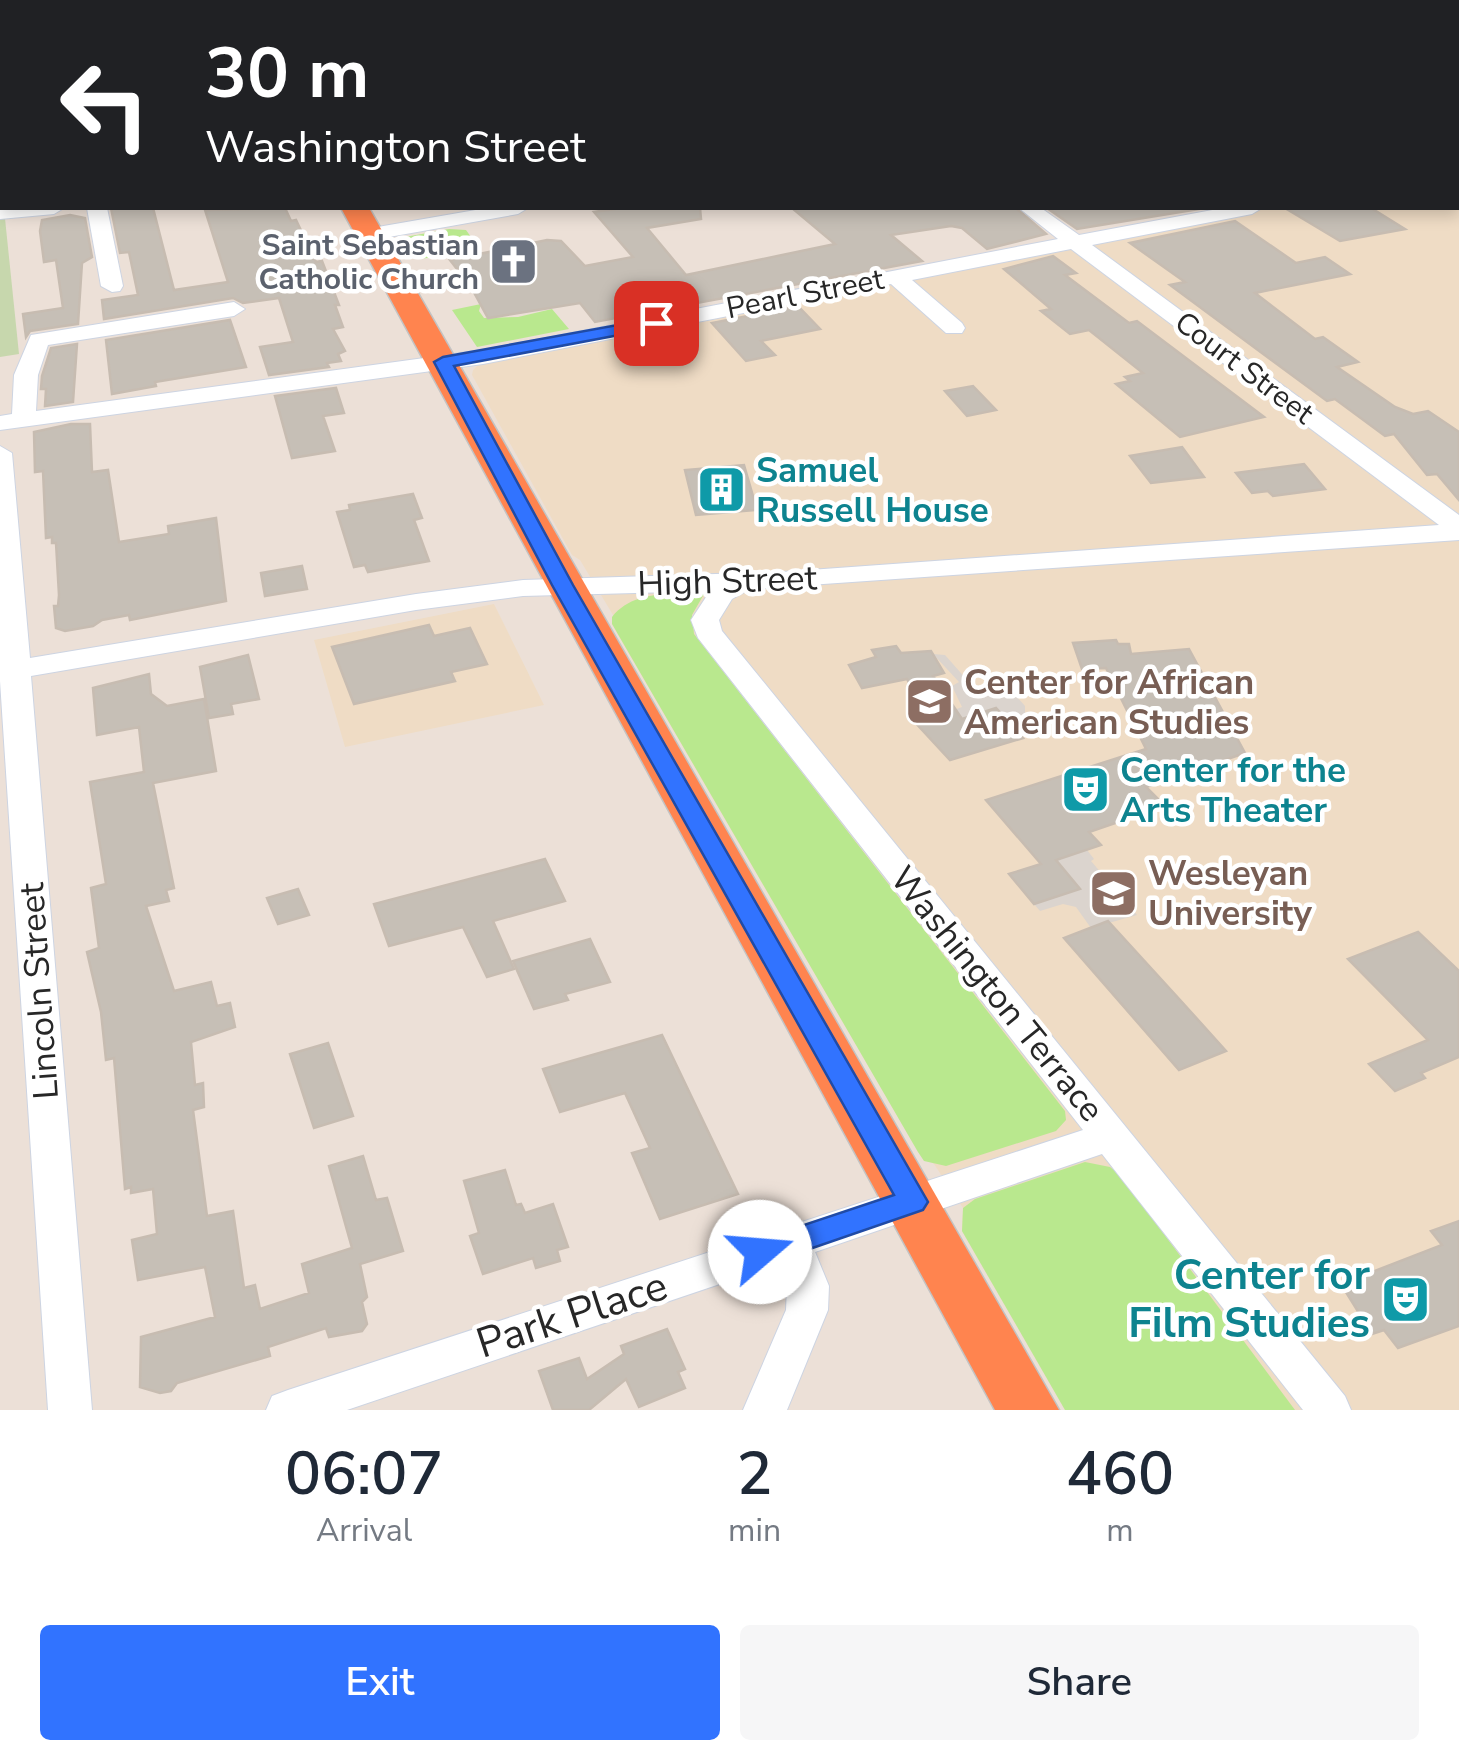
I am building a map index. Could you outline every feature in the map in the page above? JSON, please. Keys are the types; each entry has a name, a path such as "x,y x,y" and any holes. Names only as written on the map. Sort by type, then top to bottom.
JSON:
{"highway":[{"path":"363,220 563,585 1028,1410"}],"street":[{"path":"6,214 38,210"},
{"path":"97,210 112,286"},
{"path":"363,220 492,210"},
{"name":"Court Street","path":"1033,210 1459,530"},
{"name":"Pearl Street","path":"0,423 443,362 1242,210"},
{"path":"894,277 954,328"},
{"path":"24,420 26,376 39,340 234,308"},
{"name":"Lincoln Street","path":"0,453 7,671 70,1410"},
{"name":"High Street","path":"7,671 416,602 563,585 743,582 1459,530"},
{"name":"Washington Terrace","path":"743,582 721,594 706,620 708,632 1252,1309 1328,1410"},
{"name":"Park Place","path":"288,1410 1111,1136"},
{"path":"765,1410 807,1310 808,1286 791,1242"}],"shaded area":[{"name":"Wesleyan University","path":"1242,210 1459,210 1459,1410 1065,1410 962,1231 963,1208 934,1164 918,1152 617,633 613,615 580,560 572,555 472,375 478,365"},
{"path":"494,604 544,705 345,747 314,640"},
{"path":"933,654 945,655 968,681 983,689 1017,697 1025,706 1025,713 1015,720 1011,715 1004,717 995,708 962,719 954,710 962,707 952,686 959,682"},
{"path":"1087,850 1094,859 1091,861 1137,915 1091,928 1076,907 1063,904 1040,911 1034,904 1079,889 1055,860"}],"green space":[{"path":"0,210 4,210 19,354 0,357"},
{"path":"466,230 481,251 419,259 405,237"},
{"path":"481,304 479,311 484,318 518,317 552,309 569,329 477,347 452,310"},
{"path":"673,593 704,594 692,615 694,634 1065,1111 1066,1120 1056,1131 946,1166 924,1161 612,624 612,617 632,602"},
{"path":"1085,1162 1110,1167 1120,1175 1295,1410 1065,1410 962,1231 963,1208 975,1199"}],"building":[{"path":"111,210 154,210 174,290 228,282 205,210 286,210 291,221 296,220 316,262 322,261 339,305 335,305 343,327 333,329 345,351 338,354 341,361 327,363 329,367 269,375 260,347 293,342 279,298 243,303 233,298 104,319 102,300 138,295 129,252 120,253"},
{"path":"700,210 701,219 647,228 686,275 835,244 794,210 1018,210 1046,234 987,249 962,228 951,226 891,235 922,261 595,322 580,303 488,318 450,260 547,240 561,241 585,266 633,257 594,212"},
{"path":"1050,210 1193,210 1077,229"},
{"path":"1288,210 1374,210 1405,229 1340,241"},
{"path":"70,215 85,218 92,257 82,263 78,324 30,331 26,337 23,314 63,308 56,260 44,262 40,231 42,220"},
{"path":"1235,221 1296,263 1325,257 1350,274 1255,293 1315,339 1323,337 1358,362 1337,367 1395,407 1413,414 1428,411 1459,432 1459,500 1437,474 1427,475 1394,434 1385,436 1335,399 1327,401 1170,285 1185,282 1130,243"},
{"path":"1053,256 1076,273 1065,275 1129,323 1137,321 1264,417 1180,437 1116,384 1130,381 1125,377 1143,373 1089,330 1070,334 1041,311 1051,309 1004,269"},
{"path":"798,306 820,329 761,341 775,355 746,361 712,323"},
{"path":"230,320 246,367 155,382 156,386 112,394 106,340"},
{"path":"77,344 73,402 45,406 42,376 51,348"},
{"path":"973,386 996,410 967,416 945,391"},
{"path":"336,388 344,413 323,416 335,451 292,458 275,396"},
{"path":"90,424 92,472 108,470 119,542 169,534 168,526 216,518 226,601 130,620 129,615 102,620 93,626 65,631 56,628 56,543 52,543 52,537 46,538 43,471 35,472 34,432"},
{"path":"1182,447 1204,477 1151,483 1130,456"},
{"path":"1304,464 1325,489 1273,496 1268,491 1252,493 1236,473"},
{"name":"Samuel Russell House","path":"744,465 757,510 696,515 685,470"},
{"path":"413,494 422,518 414,520 429,561 368,572 365,565 354,567 337,512 350,510 349,505"},
{"path":"302,566 307,589 265,596 261,573"},
{"path":"429,625 434,636 470,628 487,664 451,672 455,681 354,704 332,647"},
{"path":"1116,640 1118,644 1129,644 1131,654 1189,649 1245,753 1146,787 1165,806 1089,832 1101,845 1056,860 1080,889 1034,904 1009,874 1041,864 986,800 1146,749 1106,668 1082,669 1073,643"},
{"path":"896,646 901,653 931,651 944,673 933,676 962,719 996,708 1023,738 950,760 911,718 926,714 907,679 862,688 849,665 876,657 872,650"},
{"path":"248,655 259,699 231,704 233,714 209,718 200,667"},
{"path":"149,674 151,694 167,706 204,699 216,771 153,783 174,888 166,890 169,901 146,906 174,991 211,982 217,1006 230,1003 235,1027 191,1042 195,1085 203,1083 204,1107 193,1110 207,1216 233,1211 244,1288 255,1285 260,1309 309,1293 302,1264 352,1248 329,1166 363,1156 376,1200 387,1198 403,1251 360,1264 367,1297 362,1302 367,1324 362,1331 329,1337 326,1328 268,1347 270,1356 177,1383 171,1391 160,1393 140,1387 141,1337 215,1317 205,1267 138,1280 132,1240 157,1234 153,1189 131,1193 131,1187 125,1189 114,1058 106,1060 101,1012 87,952 99,948 91,888 106,884 90,782 144,772 139,727 97,735 93,688"},
{"path":"545,859 565,901 493,921 514,969 487,977 463,927 389,946 374,904"},
{"path":"298,889 309,915 278,924 267,898"},
{"path":"1108,921 1226,1051 1179,1070 1064,938"},
{"path":"1418,932 1459,971 1459,1057 1421,1073 1425,1078 1395,1091 1369,1064 1428,1040 1348,959"},
{"path":"590,939 610,982 565,994 568,1000 534,1009 513,961"},
{"path":"662,1035 738,1194 660,1219 632,1153 650,1148 625,1093 560,1112 543,1069"},
{"path":"328,1043 353,1116 314,1128 290,1054"},
{"path":"505,1170 516,1205 521,1204 525,1213 553,1204 568,1247 557,1250 560,1261 536,1268 533,1258 483,1274 470,1236 479,1233 464,1181"},
{"name":"Center for Film Studies","path":"1459,1221 1459,1326 1398,1348 1384,1330 1372,1334 1341,1284 1442,1245 1431,1231"},
{"path":"667,1329 685,1369 678,1372 685,1388 639,1407 626,1379 589,1410 553,1410 539,1371 579,1358 587,1379 624,1354 621,1346"}],"place":[{"name":"Saint Sebastian Catholic Church","path":"514,262"},
{"name":"Samuel Russell House","path":"721,490"},
{"name":"Center for African American Studies","path":"929,702"},
{"name":"Center for the Arts Theater","path":"1085,790"},
{"name":"Wesleyan University","path":"1113,893"},
{"name":"Center for Film Studies","path":"1405,1299"}],"route":[{"path":"656,323 443,362 563,585 913,1202 760,1252"}]}
